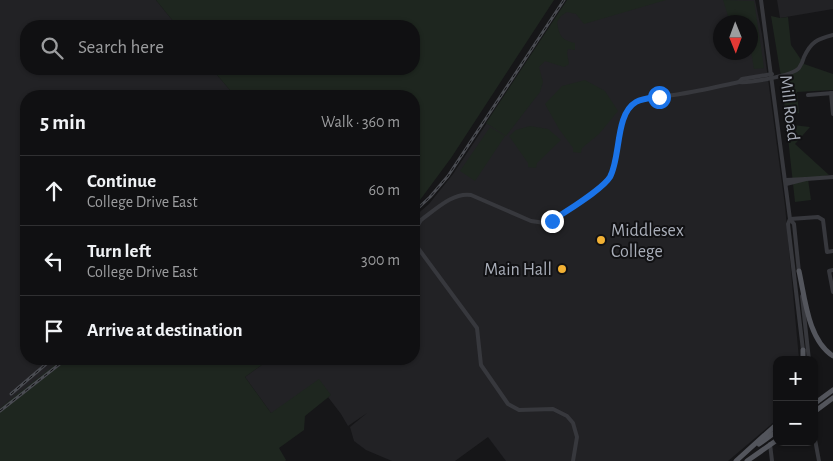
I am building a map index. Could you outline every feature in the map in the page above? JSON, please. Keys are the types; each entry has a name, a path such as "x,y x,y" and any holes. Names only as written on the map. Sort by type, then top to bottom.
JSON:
{"main road":[{"path":"799,271 816,334 823,347 833,356"},
{"path":"803,350 804,356"},
{"path":"818,401 833,390"},
{"path":"818,409 833,398"},
{"path":"736,461 773,428"},
{"path":"736,461 773,434"},
{"path":"748,461 773,442"}],"street":[{"name":"Mill Road","path":"761,0 786,182 790,219 788,224 803,350"},
{"path":"420,221 452,198 466,194 471,194 531,221 545,224 552,221 596,190 608,179 616,157 621,125 632,105 642,100 786,74 797,69 811,44 816,40 833,35"},
{"path":"808,95 832,93 833,114"},
{"path":"786,182 833,178"},
{"path":"790,219 818,217 823,220 827,252 833,251"},
{"name":"Mill Road","path":"790,219 794,224 809,356"},
{"path":"420,251 477,328 481,366 505,400 513,408 525,410 553,409 567,416 573,423 576,430 573,461"},
{"path":"833,270 829,271 833,292"},
{"path":"770,444 772,461"},
{"path":"816,446 819,461"}],"shaded area":[{"path":"0,0 156,0 172,20 20,20 20,75 217,75 230,90 20,90 20,365 66,365 0,418"},
{"path":"156,0 554,0 451,158 420,200 420,90 230,90 217,75 420,75 420,20 172,20"},
{"path":"567,0 666,0 584,24 576,14 567,12 561,16 557,22 560,34 567,40 575,43 575,50 568,49 569,64 564,67 545,61 539,67 543,82 540,92 506,136 486,123"},
{"name":"Middlesex College","path":"568,0 755,0 762,34 785,206 799,356 773,356 773,423 728,461 506,461 488,437 455,461 392,461 366,450 354,441 350,427 367,413 348,426 328,397 330,395 271,413 245,377 262,365 420,365 420,212 429,204 453,174"},
{"path":"723,0 754,1 756,15 728,15"},
{"path":"777,0 833,0 833,9 780,18"},
{"path":"771,16 788,17 791,45 804,64 833,74 833,90 797,92 799,113 793,114 793,125 810,127 795,144 829,175 808,179 811,200 795,202 782,83"},
{"path":"758,28 764,68 754,69 752,60 758,60"},
{"path":"585,80 605,91 618,111 599,134 582,148 581,153 573,152 573,148 559,129 545,104 562,86"},
{"path":"530,126 548,129 561,140 537,163 536,168 528,167 528,163 509,136 516,130"},
{"path":"490,127 505,136 475,181 460,171"},
{"path":"54,365 262,365 245,377 271,413 319,379 331,395 305,416 304,430 279,448 285,461 0,461 0,408"}],"railway":[{"path":"420,206 448,176 564,0"},
{"path":"11,394 45,365"},
{"path":"0,411 58,365"}],"place":[{"name":"Middlesex College","path":"601,240"},
{"name":"Main Hall","path":"562,269"}],"route":[{"path":"552,221 604,184 608,179 616,157 621,125 632,105 642,100 659,97"}]}
